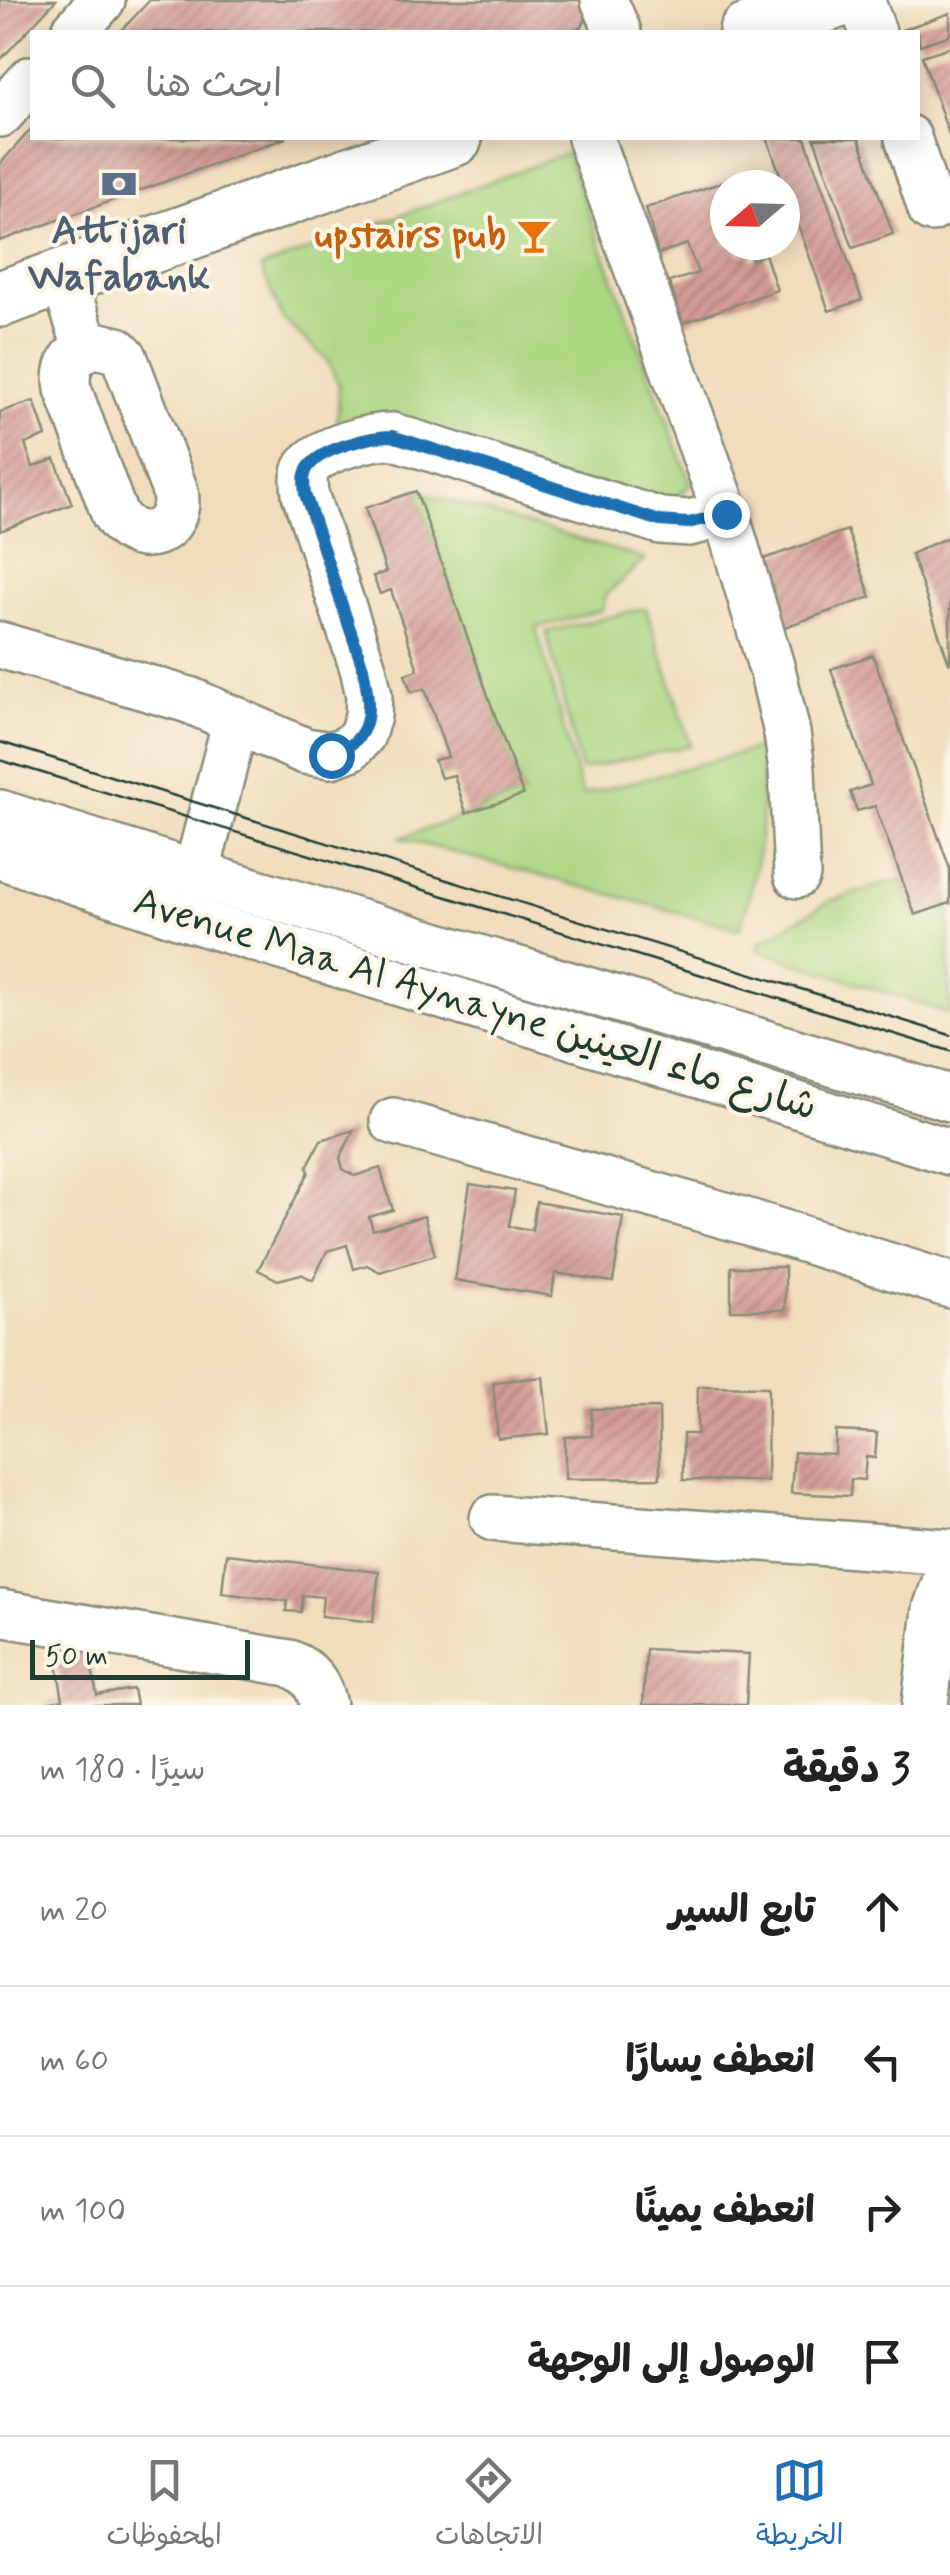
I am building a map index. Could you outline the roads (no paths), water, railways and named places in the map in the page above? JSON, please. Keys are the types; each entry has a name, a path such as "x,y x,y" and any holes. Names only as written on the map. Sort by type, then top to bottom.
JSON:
{"main road":[{"path":"753,30 838,0"},
{"path":"0,299 448,140"}],"street":[{"path":"76,30 102,0"},
{"path":"604,0 617,30"},
{"path":"861,0 873,30"},
{"path":"0,114 30,80"},
{"path":"591,140 726,514 773,673 792,770 797,876"},
{"path":"909,140 931,208"},
{"path":"62,278 86,347"},
{"path":"0,645 189,700 305,751 331,755 350,748 362,735 369,694 305,494 304,476 309,465 321,456 362,440 392,436 660,521 688,523 726,514"},
{"path":"196,874 236,720"},
{"name":"Avenue Maa Al Aynayne شارع ماء العينين","path":"0,813 950,1098"},
{"name":"Avenue Maa Al Aynayne شارع ماء العينين","path":"0,856 178,915 950,1152"},
{"path":"393,1121 950,1285"},
{"path":"493,1518 950,1552"},
{"path":"925,1705 936,1609 950,1568"},
{"path":"0,1613 289,1663 305,1670 317,1683 324,1705"}],"tram line":[{"path":"0,742 950,1035"},
{"path":"0,760 950,1051"}],"place":[{"name":"Attijari Wafabank","path":"119,184"},
{"name":"upstairs pub","path":"534,236"}]}
